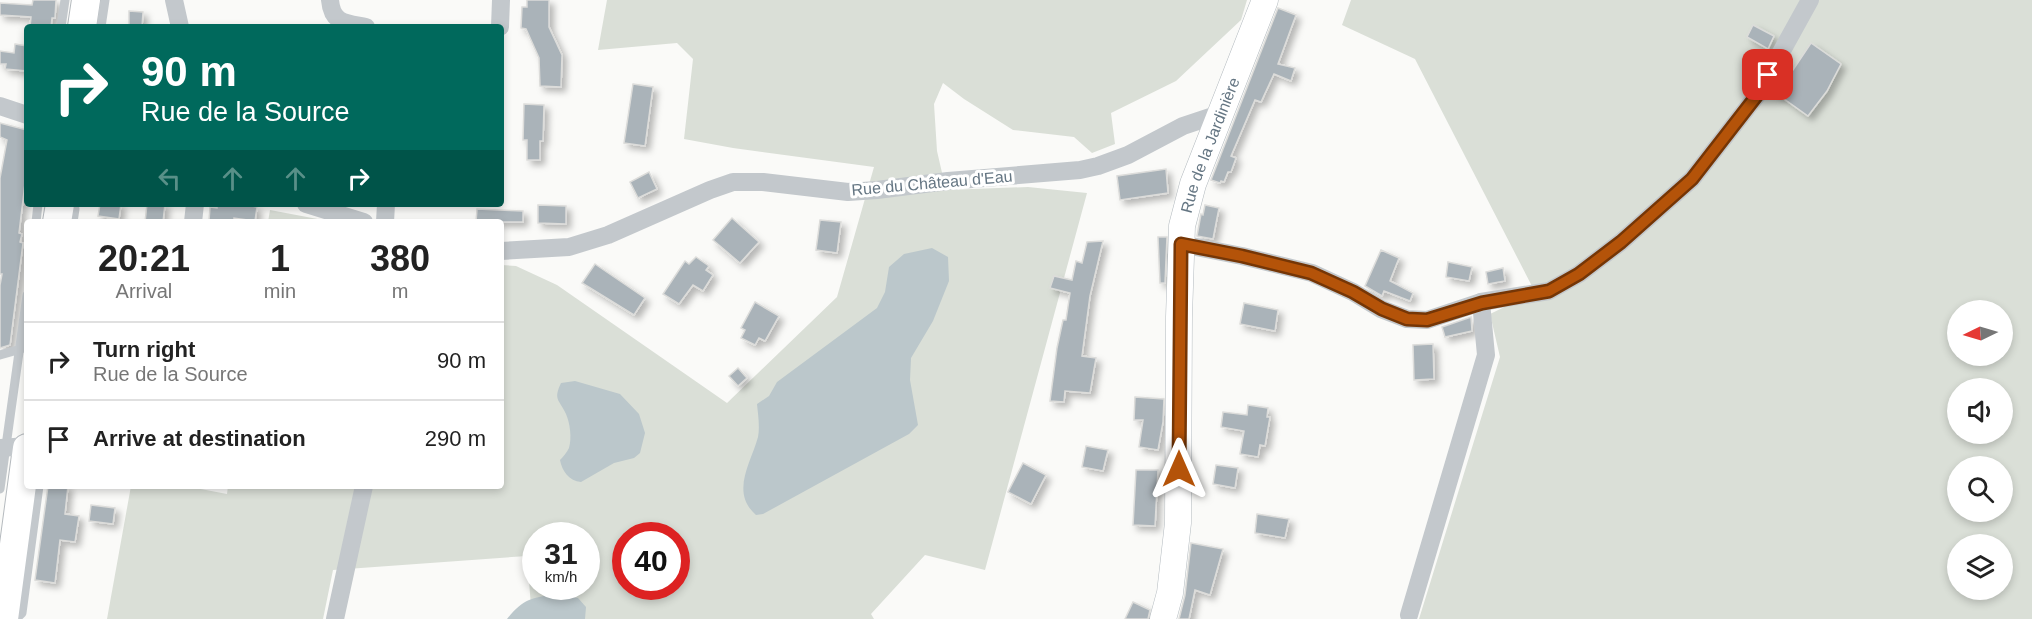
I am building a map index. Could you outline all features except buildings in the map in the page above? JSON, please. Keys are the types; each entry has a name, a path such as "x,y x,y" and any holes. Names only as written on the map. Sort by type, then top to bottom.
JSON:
{"main road":[{"path":"82,24 86,0"},
{"path":"4,619 15,447"}],"street":[{"path":"174,0 179,24"},
{"path":"330,0 332,12 342,22 352,24"},
{"path":"500,24 501,0"},
{"name":"Rue de la Jardinière","path":"1163,619 1170,593 1178,523 1182,226 1192,184 1265,0"},
{"path":"1181,244 1311,273 1407,319 1427,320 1482,303 1549,291 1579,274 1621,242 1692,179 1758,94 1810,0"},
{"path":"0,106 24,114"},
{"name":"Rue du Château d'Eau","path":"504,250 569,247 608,235 733,182 763,182 848,192 1080,170 1128,155 1183,126 1220,114"},
{"path":"316,207 354,219"},
{"path":"1409,615 1486,355 1482,303"},
{"path":"335,619 363,489"}],"lane":[{"path":"62,24 65,0"},
{"path":"101,24 105,0"},
{"path":"69,207 75,209 73,219"},
{"path":"0,489 15,447 24,322"},
{"path":"0,355 21,349"},
{"path":"16,619 22,612 39,489"}],"shaded area":[{"path":"607,0 1247,0 1241,20 1176,81 1111,113 1115,144 1092,153 1074,137 1013,130 943,83 934,104 937,151 946,190 1028,187 1087,193 985,570 925,555 871,614 874,619 532,619 530,600 600,600 600,522 522,522 522,556 333,570 323,619 107,619 130,489 201,489 227,494 228,489 504,489 504,265 516,266 557,285 727,403 837,297 874,167 684,139 693,59 677,43 598,50"},
{"path":"1351,0 2032,0 2032,619 1419,619 1500,357 1490,314 1535,292 1415,59 1342,25"},
{"path":"270,210 317,219 268,219"},
{"path":"932,248 948,257 949,281 933,321 911,358 910,380 918,425 909,434 763,514 756,515 748,506 743,487 747,467 758,437 757,404 769,396 777,382 877,308 885,292 889,267 904,254"},
{"path":"575,381 620,394 639,414 645,433 640,453 634,458 614,463 581,482 567,475 560,460 569,448 570,435 567,418 557,393 561,383"},
{"path":"528,600 580,600 586,607 585,619 507,619"}],"route":[{"path":"1179,469 1181,244 1311,273 1407,319 1427,320 1464,307 1549,291 1579,274 1621,242 1692,179 1758,94 1768,75"}]}
